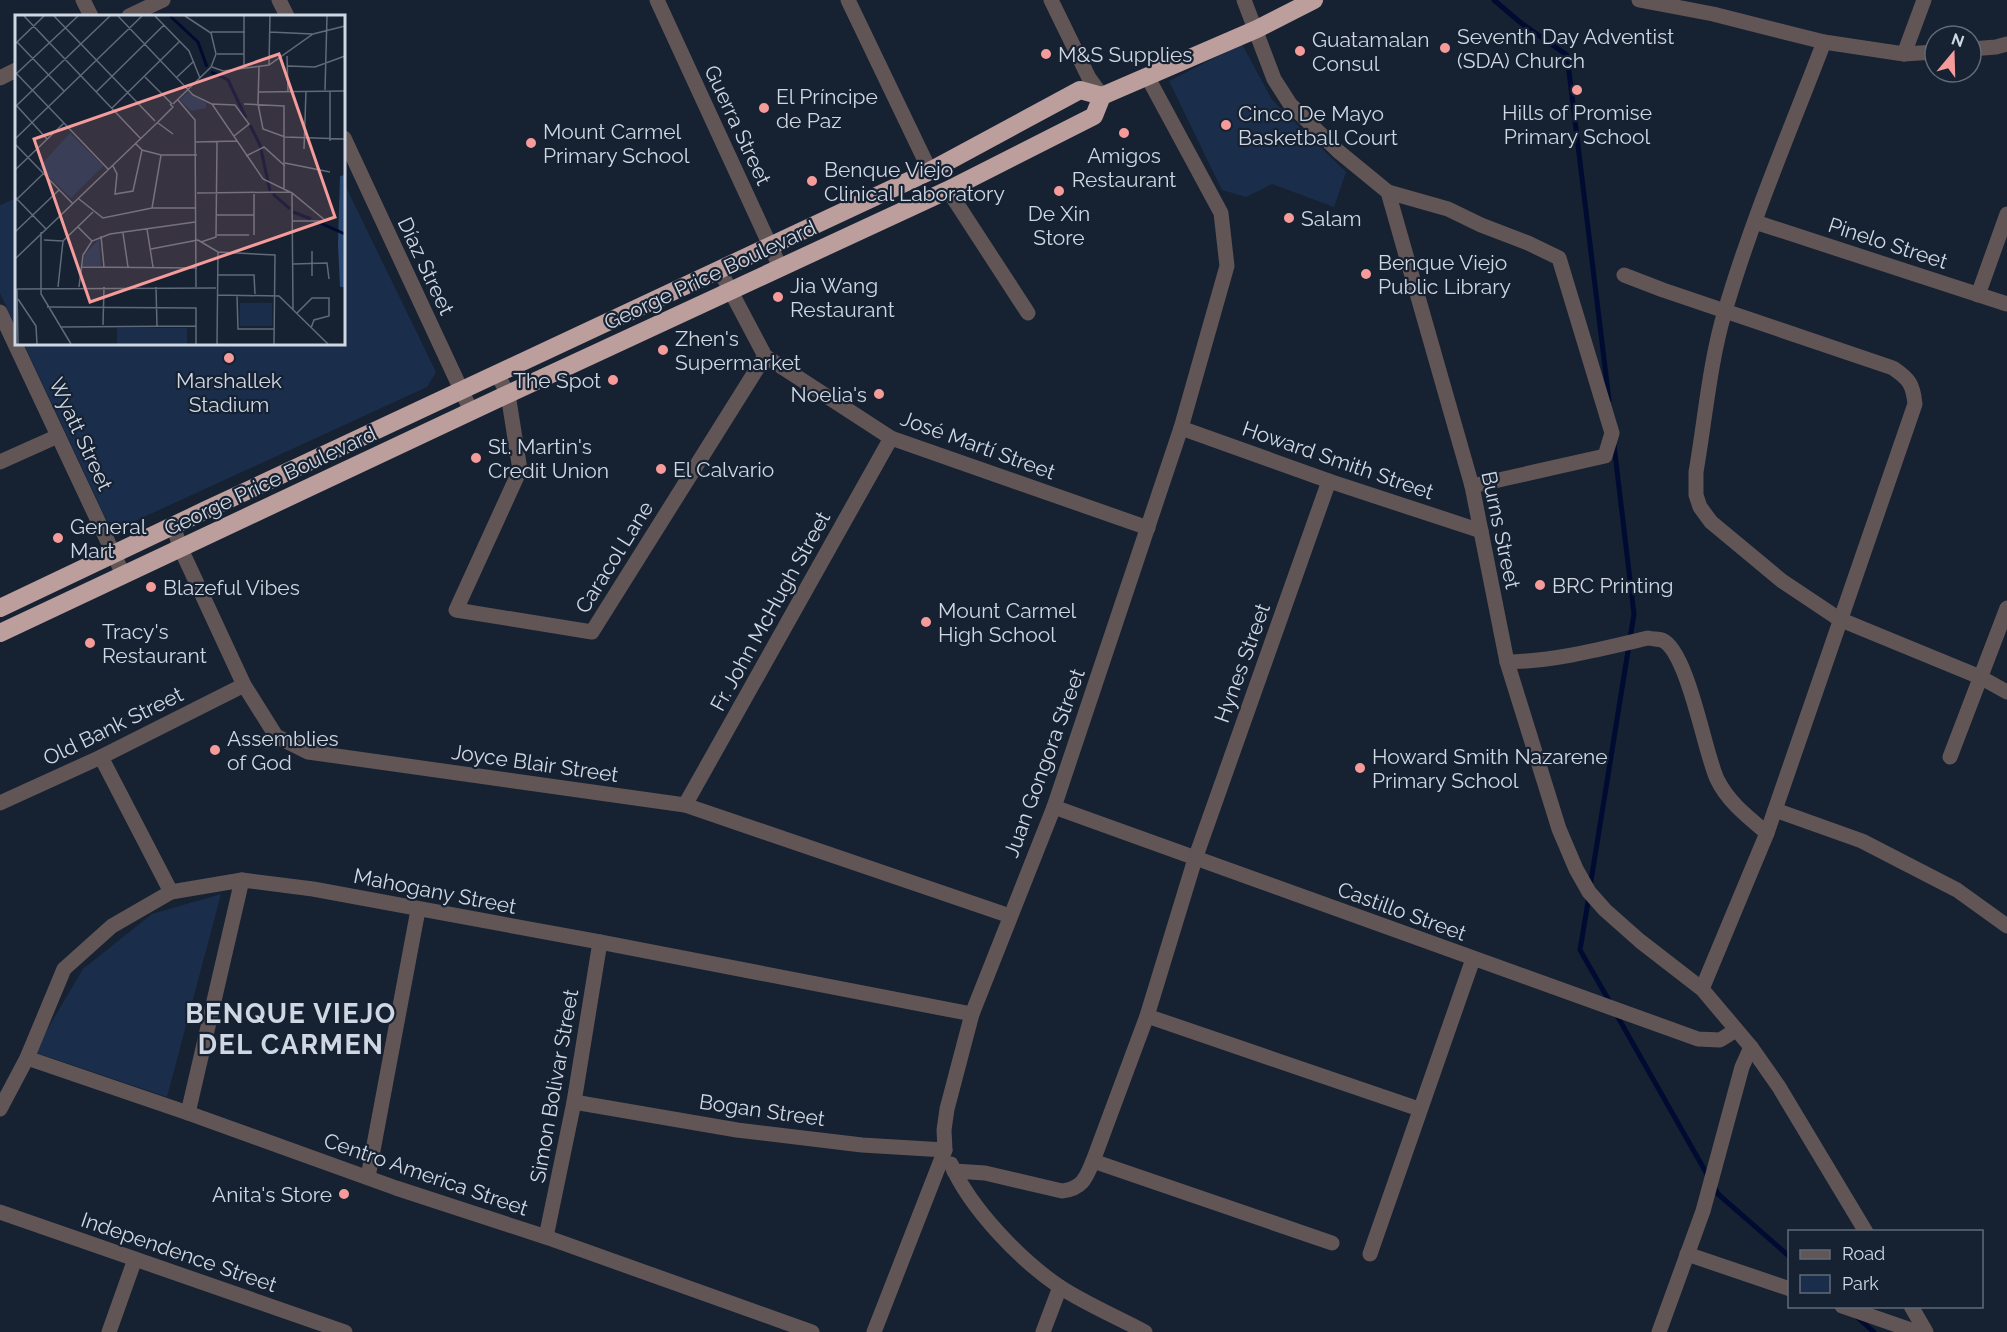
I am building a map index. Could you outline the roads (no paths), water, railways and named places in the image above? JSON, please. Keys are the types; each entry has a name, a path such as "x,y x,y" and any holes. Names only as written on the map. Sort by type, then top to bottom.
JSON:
{"highway":[{"path":"1102,96 1257,29 1314,0"},
{"name":"George Price Boulevard","path":"0,608 930,171 1080,90 1102,96 1094,116 948,190 0,633"}],"street":[{"path":"84,0 91,15"},
{"path":"131,15 163,0"},
{"path":"279,0 286,15"},
{"name":"Guerra Street","path":"657,0 780,267"},
{"path":"848,0 930,171"},
{"path":"1051,0 1089,78 1102,96"},
{"path":"1244,0 1257,29 1274,79 1290,104 1338,151 1388,192 1448,209 1559,258 1612,433 1605,456 1472,486"},
{"path":"1639,0 1716,7 1824,42 1904,54 1923,53"},
{"path":"1904,54 1923,0"},
{"path":"1824,42 1755,222 1725,311 1696,472 1696,495 1700,507 1711,522 1782,581 1839,619 1980,677 2007,692"},
{"path":"1983,48 2007,44"},
{"path":"0,78 15,70"},
{"name":"Juan Gongora Street","path":"874,1332 945,1150 944,1130 947,1109 972,1014 1054,807 1181,428 1227,266 1221,213 1147,76"},
{"name":"Díaz Street","path":"345,140 471,411"},
{"path":"948,190 1029,313"},
{"name":"Burns Street","path":"1388,192 1472,486 1507,662 1559,829 1576,869 1605,910 1640,941 1702,989 1750,1047 1779,1087 1865,1230"},
{"path":"1978,296 2007,214"},
{"name":"Pinelo Street","path":"1755,222 2007,304"},
{"name":"José Martí Street","path":"719,269 765,356 891,438 1148,528"},
{"path":"1624,275 1893,368 1906,377 1913,389 1915,404 1767,833 1702,989"},
{"name":"Wyatt Street","path":"0,312 15,344"},
{"name":"Wyatt Street","path":"15,345 123,574"},
{"name":"Caracol Lane","path":"497,374 508,394 520,470 456,610 592,632 765,356"},
{"name":"Howard Smith Street","path":"1181,428 1329,481 1481,531"},
{"path":"0,462 58,436"},
{"name":"Fr. John McHugh Street","path":"685,805 891,438"},
{"name":"Hynes Street","path":"954,1171 985,1173 1048,1188 1073,1190 1085,1179 1147,1016 1195,859 1329,481"},
{"name":"Joyce Blair Street","path":"173,525 180,547 244,685 276,736 308,752 685,805 1010,916"},
{"path":"1950,757 2007,608"},
{"path":"1507,662 1535,662 1648,638 1663,641 1674,651 1698,712 1717,778 1728,797 1767,833"},
{"name":"Old Bank Street","path":"0,803 101,757 244,685"},
{"path":"101,757 171,892"},
{"name":"Castillo Street","path":"1054,807 1698,1039 1720,1040 1736,1030"},
{"path":"1775,810 1862,842 1893,857 1957,890 2007,926"},
{"path":"188,1113 242,880"},
{"name":"Mahogany Street","path":"0,1110 27,1058 64,969 112,926 171,892 242,880 313,889 972,1014"},
{"path":"368,1177 417,910"},
{"name":"Simon Bolivar Street","path":"546,1237 574,1102 600,942"},
{"path":"1370,1254 1473,959"},
{"path":"1147,1016 1419,1109"},
{"path":"1659,1332 1703,1211 1742,1068 1750,1047"},
{"name":"Centro America Street","path":"27,1058 396,1188 546,1237 812,1332"},
{"name":"Bogan Street","path":"574,1102 737,1130 862,1145 945,1150"},
{"path":"945,1150 954,1171 984,1216 1007,1241 1060,1287 1145,1332"},
{"path":"1093,1161 1332,1243"},
{"name":"Independence Street","path":"0,1212 345,1332"},
{"path":"1687,1254 1788,1288"},
{"path":"110,1332 135,1259"},
{"path":"1043,1332 1060,1287"},
{"path":"1848,1308 1917,1332"},
{"path":"1912,1308 1926,1332"}],"waterway":[{"path":"1494,0 1521,23 1567,55 1609,400"},
{"path":"1590,887 1634,614 1614,445"},
{"path":"1589,896 1580,950 1611,1004"},
{"path":"1615,1012 1708,1176"},
{"path":"1713,1184 1718,1194 1788,1255"},
{"path":"1857,1317 1874,1332"}],"place":[{"name":"Seventh Day Adventist (SDA) Church","path":"1445,48"},
{"name":"Guatamalan Consul","path":"1300,51"},
{"name":"M&S Supplies","path":"1046,54"},
{"name":"Hills of Promise Primary School","path":"1577,90"},
{"name":"El Príncipe de Paz","path":"764,108"},
{"name":"Cinco De Mayo Basketball Court","path":"1226,125"},
{"name":"Amigos Restaurant","path":"1124,133"},
{"name":"Mount Carmel Primary School","path":"531,143"},
{"name":"Benque Viejo Clinical Laboratory","path":"812,181"},
{"name":"De Xin Store","path":"1059,191"},
{"name":"Salam","path":"1289,218"},
{"name":"Benque Viejo Public Library","path":"1366,274"},
{"name":"Jia Wang Restaurant","path":"778,297"},
{"name":"Zhen's Supermarket","path":"663,350"},
{"name":"Marshallek Stadium","path":"229,358"},
{"name":"The Spot","path":"613,380"},
{"name":"Noelia's","path":"879,394"},
{"name":"St. Martin's Credit Union","path":"476,458"},
{"name":"El Calvario","path":"661,469"},
{"name":"General Mart","path":"58,538"},
{"name":"BRC Printing","path":"1540,585"},
{"name":"Blazeful Vibes","path":"151,587"},
{"name":"Mount Carmel High School","path":"926,622"},
{"name":"Tracy's Restaurant","path":"90,643"},
{"name":"Assemblies of God","path":"215,750"},
{"name":"Howard Smith Nazarene Primary School","path":"1360,768"},
{"name":"Anita's Store","path":"344,1194"}],"district":[{"name":"BENQUE VIEJO DEL CARMEN","path":"291,1028"}]}
